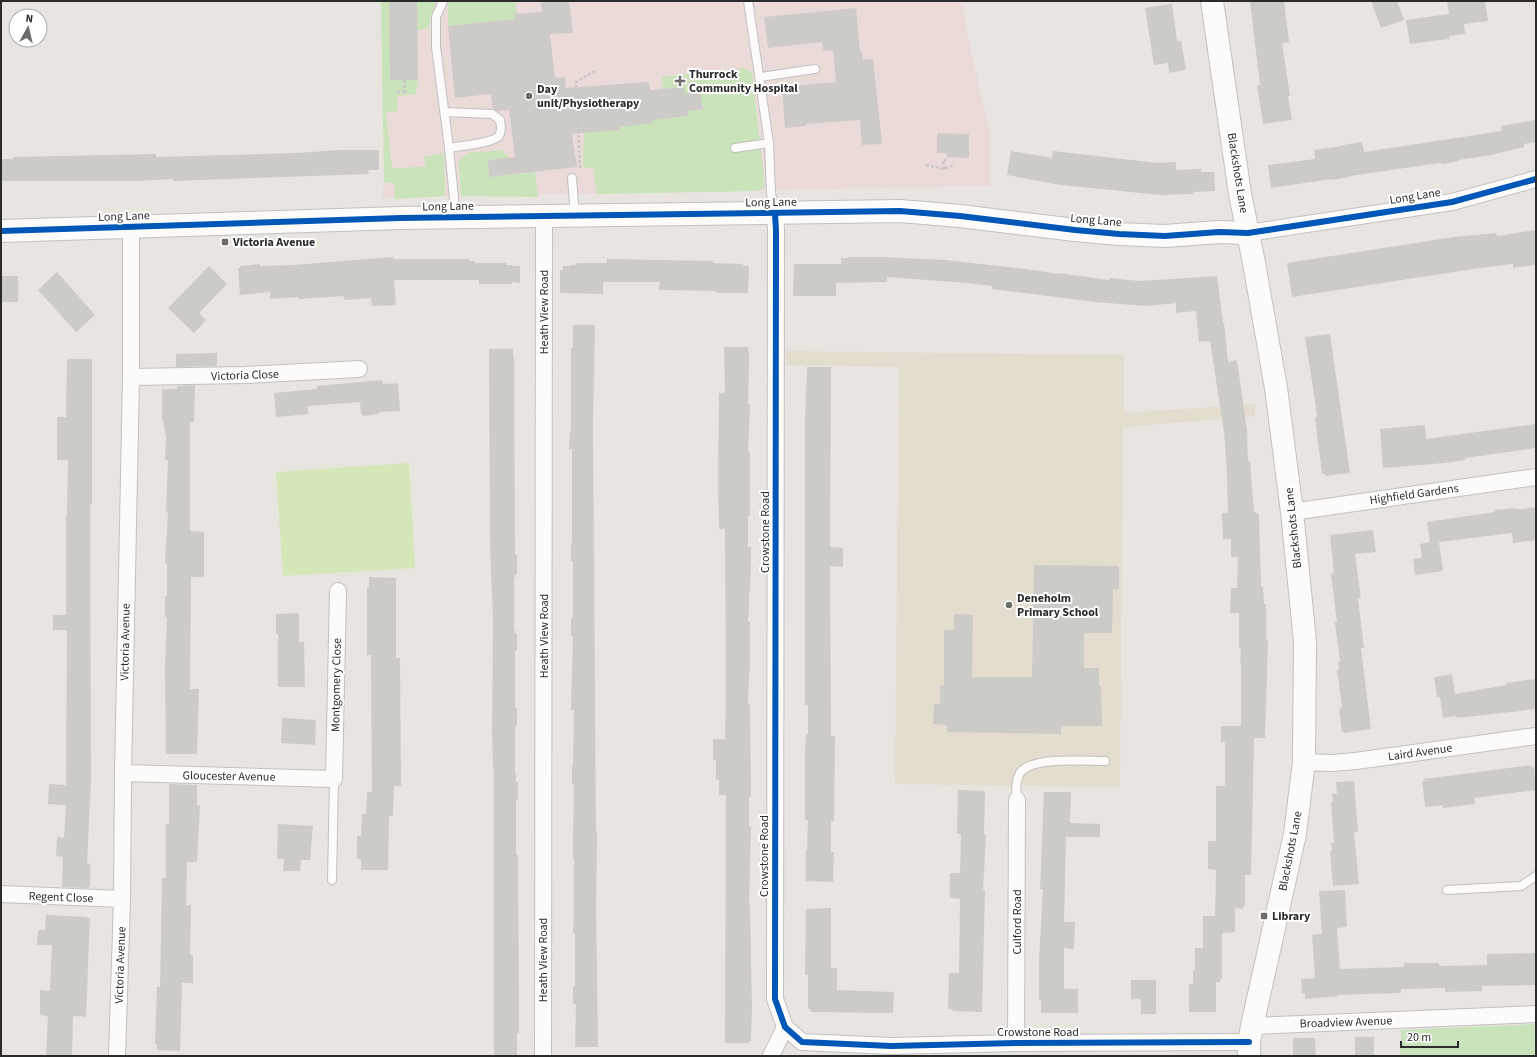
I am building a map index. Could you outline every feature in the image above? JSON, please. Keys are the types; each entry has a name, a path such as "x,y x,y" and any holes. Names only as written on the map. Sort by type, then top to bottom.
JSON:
{"street":[{"name":"Blackshots Lane","path":"1212,1 1240,194 1276,388 1292,512 1305,641 1304,762 1295,834 1250,1041"},
{"name":"Long Lane","path":"1,231 454,217 900,211 960,216 1075,230 1165,236 1219,232 1248,233 1452,202 1536,179"},
{"name":"Crowstone Road","path":"775,213 775,999 785,1027 802,1042 891,1051 1016,1043 1250,1041"},
{"name":"Heath View Road","path":"543,1056 544,216"},
{"name":"Victoria Avenue","path":"117,1056 122,899 131,377 131,227"},
{"name":"Victoria Close","path":"131,377 245,375 359,369"},
{"name":"Highfield Gardens","path":"1292,512 1536,477"},
{"name":"Montgomery Close","path":"334,779 338,591"},
{"name":"Laird Avenue","path":"1304,762 1332,763 1356,761 1536,736"},
{"name":"Gloucester Avenue","path":"123,774 334,779"},
{"name":"Culford Road","path":"1016,1043 1017,800"},
{"name":"Regent Close","path":"1,894 122,899"},
{"name":"Broadview Avenue","path":"1250,1041 1536,1014"},
{"path":"771,1056 785,1027"}],"lane":[{"path":"443,1 436,17 436,47 449,148 454,198 454,217"},
{"path":"748,1 769,143 771,193 775,213"},
{"path":"760,77 815,69"},
{"path":"445,112 492,114 500,120 501,128 498,137 490,141 449,148"},
{"path":"735,148 769,143"},
{"path":"572,178 575,215"},
{"path":"1017,800 1016,783 1021,772 1033,764 1044,761 1105,761"},
{"path":"332,880 334,779"},
{"path":"1446,890 1521,886 1536,876"}],"path":[{"path":"572,178 580,176 576,82 595,71"},
{"path":"397,92 406,93 404,80"},
{"path":"945,168 943,160 947,160"},
{"path":"926,164 945,168 953,165"}],"shaded area":[{"name":"Thurrock Community Hospital","path":"381,1 964,1 966,30 990,131 990,186 382,198 384,182"},
{"name":"Deneholm Primary School","path":"786,351 1124,355 1124,413 1255,404 1255,416 1123,427 1120,787 895,784 899,367 786,365"}],"green space":[{"path":"381,1 389,1 390,80 418,80 416,94 397,96 397,111 386,112 392,168 425,167 424,157 444,153 445,196 395,199 395,184 384,182"},
{"path":"417,1 436,1 428,29 417,30"},
{"path":"451,1 516,1 517,14 514,15 515,19 448,26 448,3"},
{"path":"744,68 752,73 765,187 758,191 597,194 593,168 583,167 584,129 613,127 614,131 620,130 620,127 652,117 667,119 688,116 688,111 703,109 700,93 685,94 683,87 663,89 662,77"},
{"path":"502,150 509,158 488,160 489,177 535,172 538,197 461,196 459,161 469,153"},
{"path":"409,463 415,568 283,576 276,472"},
{"path":"1536,1024 1536,1056 1400,1056 1401,1030"}],"building":[{"path":"389,1 417,1 418,80 390,80"},
{"name":"Day unit/Physiotherapy","path":"545,1 569,1 573,33 550,34 555,78 565,77 566,88 649,82 650,90 684,87 685,94 700,92 703,109 688,111 689,116 653,120 653,123 620,127 620,130 572,134 577,167 489,177 488,160 515,157 509,110 498,111 493,109 491,94 455,98 448,26 515,19 514,14 542,12 541,3"},
{"path":"1250,1 1284,1 1289,42 1282,43 1292,120 1263,124 1257,85 1260,85"},
{"path":"1371,1 1397,1 1404,20 1381,28"},
{"path":"1447,1 1485,1 1488,21 1464,24 1465,34 1449,36 1449,39 1410,44 1406,20 1449,14"},
{"path":"1172,4 1177,41 1181,41 1186,70 1169,73 1168,63 1154,65 1145,8"},
{"path":"856,8 860,51 862,51 863,60 873,59 882,144 862,145 860,120 806,124 806,126 785,128 782,87 836,82 833,50 823,51 822,42 768,48 764,17"},
{"path":"1536,120 1536,142 1524,144 1524,147 1443,164 1439,163 1271,188 1268,165 1315,159 1314,150 1362,142 1364,152 1502,131 1501,126"},
{"path":"937,133 969,134 969,158 947,157 947,153 937,153"},
{"path":"339,150 379,150 379,170 368,170 369,174 173,181 173,179 136,181 1,181 1,159 13,159 13,157 156,154 156,157 297,153"},
{"path":"1011,151 1052,158 1053,151 1158,163 1176,162 1176,170 1201,169 1201,172 1214,172 1215,191 1193,192 1193,194 1160,195 1061,185 1007,175"},
{"path":"1536,230 1536,265 1513,268 1513,264 1473,269 1292,297 1287,263 1454,237 1496,233 1497,236"},
{"path":"393,257 393,259 469,259 469,261 475,261 475,263 506,263 506,265 520,266 520,283 479,284 479,280 394,280 396,305 372,306 371,298 344,300 344,296 270,299 270,292 240,295 238,268 240,268 240,266 260,264 260,266 294,265"},
{"path":"841,258 946,260 1109,280 1109,278 1140,281 1217,276 1228,362 1237,360 1247,431 1248,461 1250,461 1254,512 1259,514 1261,587 1263,587 1264,604 1266,604 1266,640 1268,640 1265,738 1254,738 1251,875 1245,875 1245,906 1243,906 1243,909 1235,908 1235,932 1222,933 1222,979 1220,979 1220,982 1216,982 1216,1012 1189,1012 1189,984 1193,984 1193,970 1195,970 1195,948 1203,948 1203,916 1215,916 1216,870 1208,869 1208,841 1216,841 1216,786 1225,786 1225,742 1221,742 1221,726 1241,726 1241,648 1239,648 1239,613 1230,613 1231,588 1237,588 1238,557 1231,557 1231,539 1223,539 1222,513 1228,513 1224,432 1210,341 1199,342 1196,311 1176,313 1176,303 1146,306 1095,302 992,289 992,286 887,277 887,282 836,283 836,296 793,296 794,264 841,264"},
{"path":"607,259 713,261 713,263 743,264 743,266 749,266 748,293 659,290 660,282 603,282 603,294 560,293 560,270 563,270 563,266 577,265 577,263 607,263"},
{"path":"209,266 227,284 199,313 206,320 194,333 168,308"},
{"path":"57,272 95,315 76,332 38,290"},
{"path":"1,276 18,276 18,302 1,302"},
{"path":"573,325 595,325 593,423 598,1047 575,1047 576,1004 573,1004 573,986 575,986 575,933 573,933 574,784 572,784 574,710 571,710 573,636 571,636 571,618 573,618 573,561 571,561 572,449 569,449 571,431 571,348 573,348"},
{"path":"1330,334 1350,473 1325,476 1325,474 1322,474 1315,417 1317,417 1315,400 1305,337"},
{"path":"724,347 748,347 749,357 748,404 750,404 748,452 750,451 750,516 748,516 748,547 751,547 751,557 748,622 750,622 750,671 748,705 750,704 751,797 749,797 749,826 751,826 749,905 752,1007 751,1041 748,1043 725,1043 726,795 719,795 719,780 716,780 716,760 713,760 713,739 725,739 725,529 719,529 718,480 719,393 725,393"},
{"path":"489,349 513,349 514,357 515,555 517,555 517,575 515,575 514,583 514,625 515,633 517,633 517,651 515,651 515,708 517,708 517,726 515,726 515,774 516,782 518,782 518,800 516,800 516,855 518,855 519,1014 517,1056 494,1056 494,769 492,732 493,620 490,543"},
{"path":"217,353 217,366 176,367 176,354"},
{"path":"67,359 92,359 92,504 90,504 91,780 87,863 90,864 90,887 87,888 62,887 63,857 56,856 57,837 64,838 66,805 48,804 49,784 66,785 67,630 53,630 53,615 66,615 66,516 68,460 57,460 57,417 66,417"},
{"path":"807,367 831,367 830,547 843,548 843,567 830,566 831,736 835,736 834,821 831,821 831,852 834,852 833,882 806,881 808,820 805,820 805,753 806,735 808,734 808,705 805,705 805,423"},
{"path":"382,380 383,384 398,383 400,411 379,412 379,414 363,416 361,414 360,402 308,406 308,414 276,417 274,393 317,389 317,386"},
{"path":"195,385 194,422 190,422 190,531 204,532 204,577 191,577 190,689 199,689 197,754 166,754 165,669 167,617 165,617 165,596 167,596 167,564 165,564 168,512 166,512 168,460 165,460 166,438 162,420 162,389 177,389 177,386"},
{"path":"1536,424 1536,448 1465,458 1465,460 1445,463 1383,468 1380,429 1425,425 1426,439"},
{"path":"1536,507 1536,540 1513,543 1512,533 1439,542 1443,571 1415,575 1413,559 1422,558 1420,544 1430,542 1427,522 1495,512 1495,510"},
{"path":"1373,530 1376,552 1355,554 1361,599 1358,599 1364,648 1361,648 1371,729 1344,733 1342,732 1339,709 1342,706 1337,670 1339,670 1338,662 1340,662 1331,574 1334,573 1330,535"},
{"path":"1034,565 1119,566 1119,589 1113,589 1112,633 1084,633 1084,668 1099,668 1102,726 1061,726 1061,734 947,732 947,725 933,724 934,704 940,704 940,685 944,685 944,630 954,630 954,614 973,615 972,677 1032,677"},
{"path":"369,577 396,578 396,658 400,658 401,786 394,786 393,816 389,816 388,870 361,870 361,859 357,859 357,836 361,836 362,814 366,814 367,792 372,792 371,655 367,655 367,587 369,587"},
{"path":"299,613 299,642 304,642 305,687 278,687 278,634 276,634 276,614"},
{"path":"1452,674 1455,694 1506,685 1506,683 1536,679 1536,709 1457,718 1456,716 1443,718 1440,697 1437,697 1434,677"},
{"path":"282,718 316,720 315,745 281,743"},
{"path":"1531,765 1531,767 1534,767 1536,790 1474,798 1475,804 1443,808 1443,805 1426,807 1425,805 1422,781 1425,781 1424,779"},
{"path":"1354,781 1358,832 1354,832 1359,884 1333,886 1330,851 1332,851 1331,843 1334,843 1331,802 1333,802 1332,794 1337,794 1336,782"},
{"path":"169,784 197,785 197,805 200,805 197,862 187,862 186,905 191,905 190,955 193,955 193,983 182,983 180,1051 157,1050 157,1044 155,1044 157,987 160,987 162,878 166,878 166,824 169,824"},
{"path":"958,790 985,791 984,835 986,835 983,890 985,890 982,1012 952,1011 953,1009 948,1009 949,973 959,973 960,899 950,898 950,873 960,873 961,834 957,834"},
{"path":"1044,792 1071,792 1070,823 1100,824 1100,837 1066,837 1064,922 1075,922 1074,949 1064,948 1064,989 1078,989 1078,1013 1041,1013 1041,1000 1039,1000 1039,959 1043,889 1040,889"},
{"path":"278,824 313,826 310,860 301,860 300,871 283,871 284,859 277,859"},
{"path":"1345,890 1347,927 1337,928 1340,969 1404,967 1404,963 1439,963 1439,966 1487,965 1487,954 1536,953 1536,985 1482,986 1482,991 1445,992 1445,988 1401,989 1401,993 1338,995 1339,996 1305,999 1305,993 1302,993 1301,979 1315,978 1312,935 1322,934 1319,891"},
{"path":"831,908 831,968 837,968 837,990 894,992 893,1013 811,1012 811,1009 808,1009 808,975 805,975 806,909"},
{"path":"46,915 90,918 86,1017 73,1016 72,1056 46,1056 48,1016 40,1015 40,990 50,991 52,945 37,945 38,930 45,930"},
{"path":"1131,980 1156,980 1156,1014 1141,1014 1141,999 1131,999"},
{"path":"1355,1037 1374,1037 1374,1056 1355,1056"},
{"path":"1293,1038 1315,1038 1316,1056 1293,1056"}],"cycle path":[{"path":"1,231 400,218 900,211 960,216 1075,230 1165,236 1219,232 1248,233 1452,202 1536,179"},
{"path":"775,213 775,999 785,1027 802,1042 891,1046 1016,1043 1249,1042"}],"place":[{"name":"Thurrock Community Hospital","path":"680,81"},
{"name":"Day unit/Physiotherapy","path":"529,96"},
{"name":"Victoria Avenue","path":"225,242"},
{"name":"Deneholm Primary School","path":"1009,605"},
{"name":"Library","path":"1264,916"}]}
